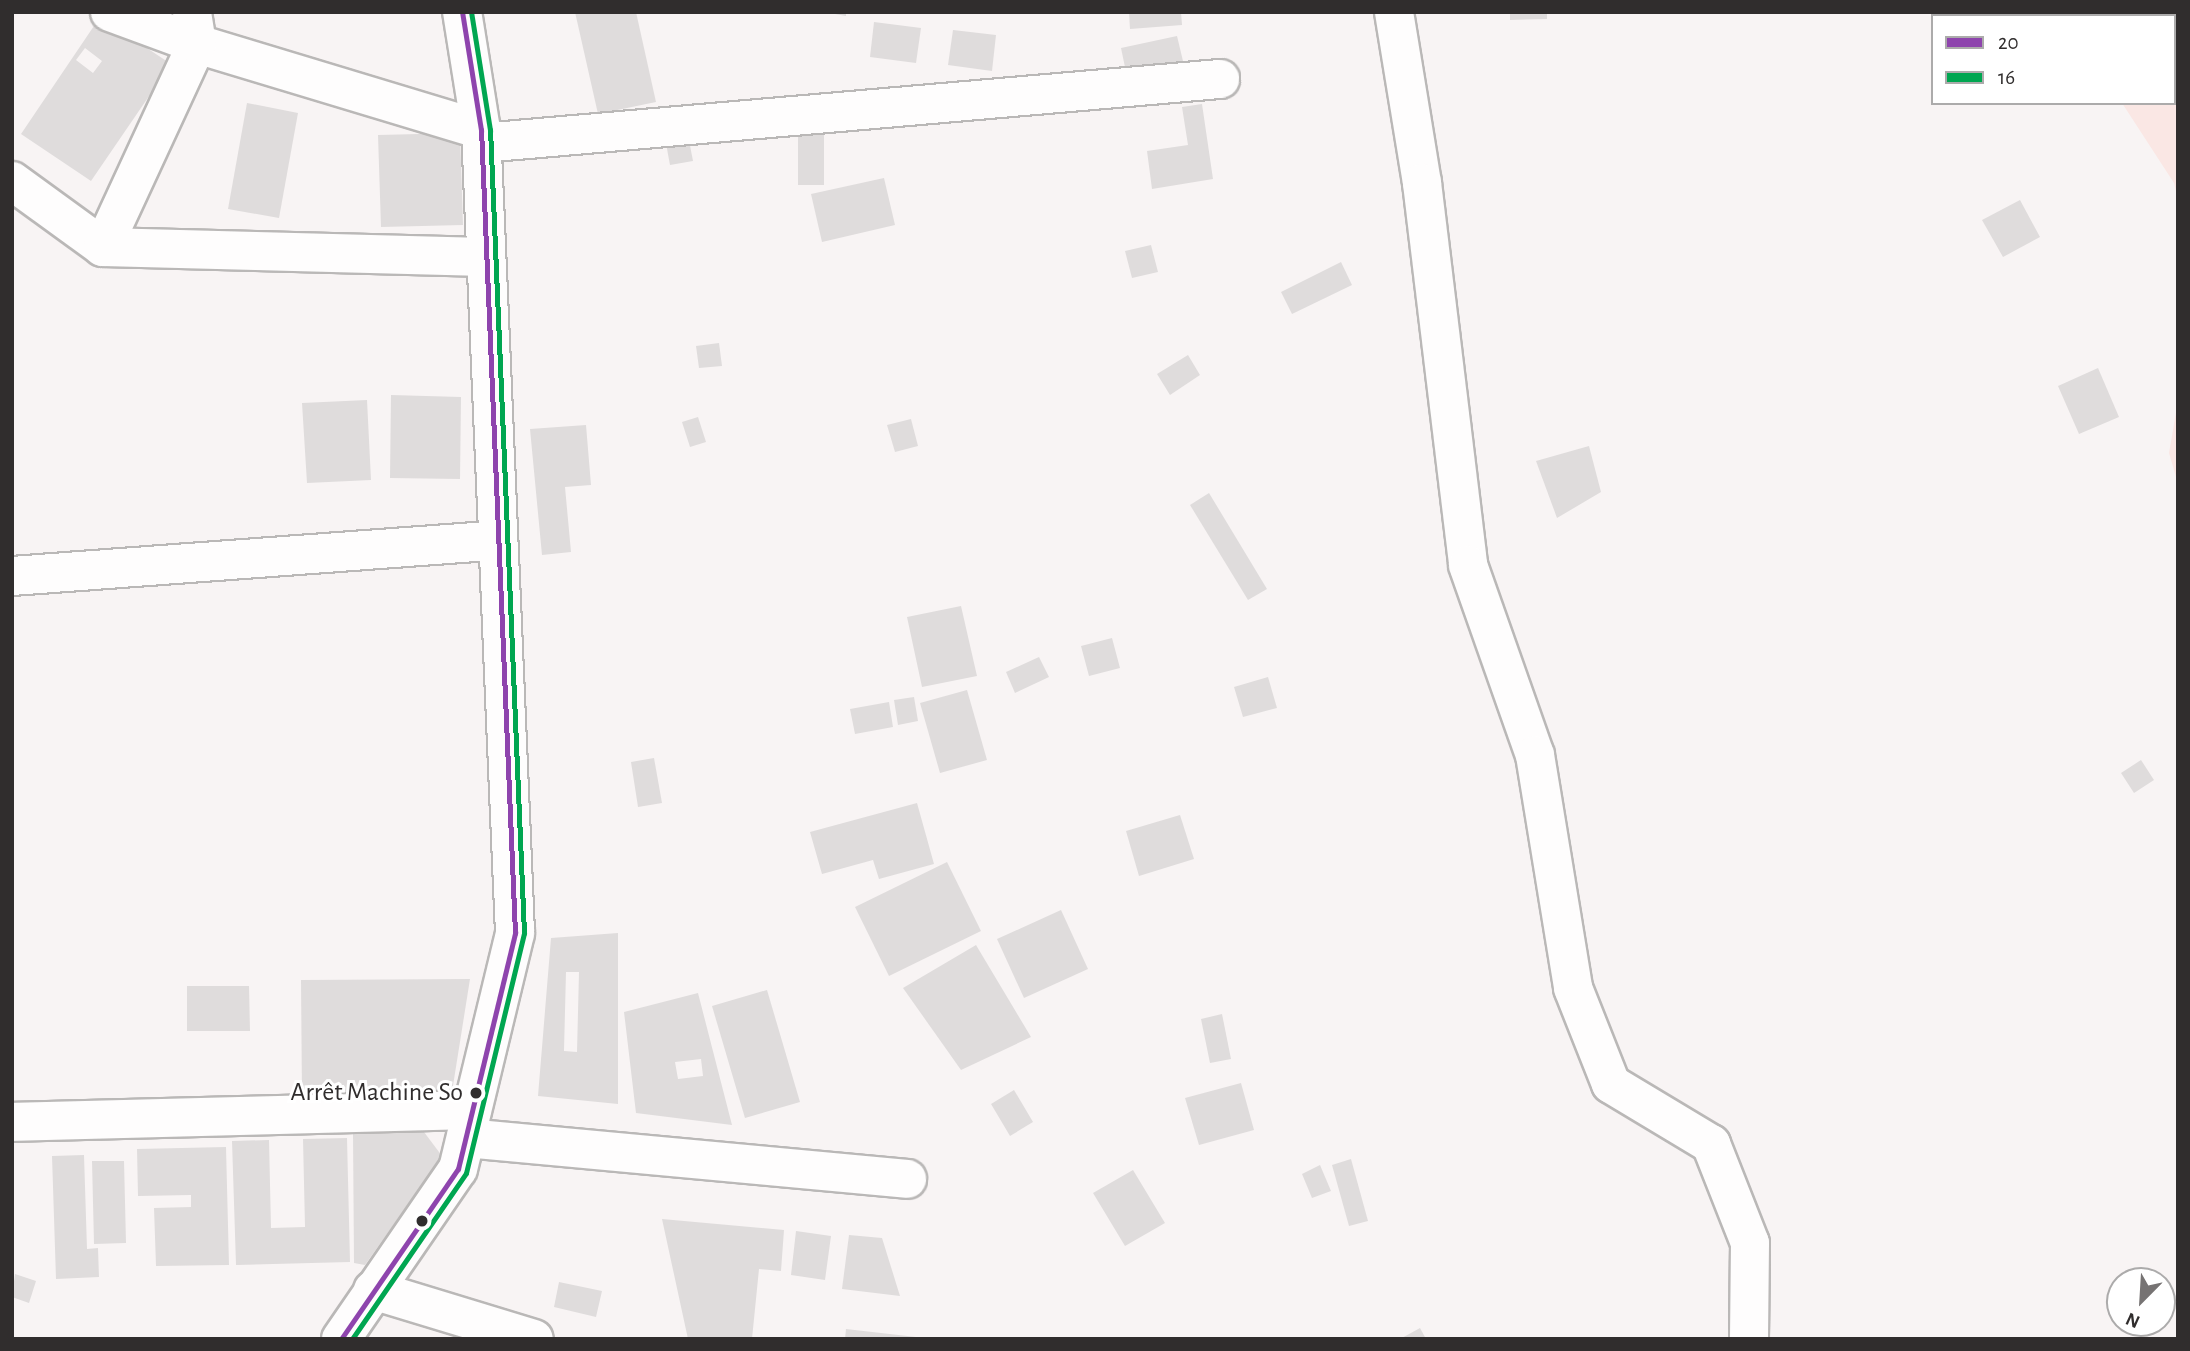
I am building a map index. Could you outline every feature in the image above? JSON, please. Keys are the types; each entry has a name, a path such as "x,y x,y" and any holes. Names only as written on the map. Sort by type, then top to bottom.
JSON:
{"street":[{"path":"110,12 194,28 481,137 1220,79"},
{"path":"341,1339 458,1169 515,933 481,137 462,12"},
{"path":"1394,12 1422,183 1468,565 1535,755 1573,988 1611,1084 1711,1144 1750,1243 1749,1339"},
{"path":"103,247 194,28"},
{"path":"12,181 103,247 485,257"},
{"path":"12,576 498,540"},
{"path":"12,1122 469,1124 906,1179"},
{"path":"373,1290 534,1339"}],"shaded area":[{"path":"2062,12 2178,12 2178,199 2174,183 2123,105 2176,105 2176,14"},
{"path":"2178,401 2178,484 2169,453"}],"building":[{"path":"575,12 636,12 656,102 598,114"},
{"path":"824,12 846,12 846,16"},
{"path":"1129,12 1181,12 1182,25 1130,29"},
{"path":"1510,12 1547,12 1547,19 1510,20"},
{"path":"100,17 171,64 91,181 21,134","holes":["85,48 102,61 93,73 76,60"]},
{"path":"874,22 921,28 916,63 870,57"},
{"path":"953,30 996,35 992,71 948,65"},
{"path":"1177,36 1183,61 1126,72 1121,48"},
{"path":"247,103 298,113 279,218 228,209"},
{"path":"1202,104 1213,179 1152,189 1147,151 1188,145 1182,107"},
{"path":"798,131 824,131 824,185 798,185"},
{"path":"460,133 463,225 381,227 378,135"},
{"path":"688,135 693,161 670,165 665,138"},
{"path":"884,178 895,225 822,242 811,194"},
{"path":"2020,200 2040,237 2003,257 1982,220"},
{"path":"1151,245 1158,272 1132,278 1125,251"},
{"path":"1341,262 1352,285 1292,314 1281,292"},
{"path":"719,343 722,366 699,368 696,346"},
{"path":"1188,355 1200,375 1170,395 1157,374"},
{"path":"2098,368 2119,417 2079,434 2058,386"},
{"path":"391,395 461,397 460,479 390,478"},
{"path":"367,400 371,480 307,483 302,403"},
{"path":"698,417 706,442 690,447 682,422"},
{"path":"911,419 918,446 895,452 887,425"},
{"path":"586,425 591,485 565,487 571,552 542,555 530,429"},
{"path":"1589,446 1601,492 1557,518 1536,461"},
{"path":"1209,493 1267,589 1248,600 1190,505"},
{"path":"961,606 977,676 922,687 907,617"},
{"path":"1112,638 1120,668 1089,676 1081,646"},
{"path":"1039,657 1049,677 1015,693 1006,672"},
{"path":"1268,677 1277,708 1243,717 1234,687"},
{"path":"967,690 987,760 940,773 920,703"},
{"path":"914,697 918,721 898,725 894,700"},
{"path":"889,702 893,727 855,734 850,709"},
{"path":"654,758 662,803 638,807 631,762"},
{"path":"2141,760 2154,780 2134,793 2121,773"},
{"path":"917,803 934,864 879,879 873,860 822,874 810,832"},
{"path":"1180,815 1194,859 1139,876 1126,831"},
{"path":"947,862 981,931 889,976 855,907"},
{"path":"1061,910 1088,969 1024,998 997,939"},
{"path":"618,933 618,1104 538,1096 551,938","holes":["566,972 579,972 577,1052 564,1051"]},
{"path":"976,945 1031,1037 961,1070 903,988"},
{"path":"470,979 452,1092 302,1098 301,980"},
{"path":"187,986 249,986 250,1031 187,1031"},
{"path":"767,990 800,1102 745,1118 712,1006"},
{"path":"698,993 732,1125 636,1113 624,1012","holes":["701,1059 703,1076 678,1079 675,1062"]},
{"path":"1222,1014 1231,1059 1210,1063 1201,1019"},
{"path":"1241,1083 1254,1130 1199,1145 1185,1098"},
{"path":"1014,1090 1033,1122 1010,1136 991,1104"},
{"path":"424,1132 442,1156 365,1265 354,1263 353,1134"},
{"path":"347,1138 350,1262 236,1265 232,1141 269,1140 271,1228 305,1227 303,1139"},
{"path":"226,1147 229,1265 156,1266 154,1208 191,1207 191,1195 138,1196 137,1149"},
{"path":"84,1155 87,1249 98,1248 99,1277 56,1279 52,1156"},
{"path":"1351,1159 1368,1221 1349,1226 1332,1165"},
{"path":"92,1161 124,1161 126,1243 94,1244"},
{"path":"1320,1165 1331,1191 1312,1198 1302,1174"},
{"path":"1133,1170 1165,1223 1125,1246 1093,1193"},
{"path":"662,1219 784,1230 781,1271 759,1269 752,1339 688,1339"},
{"path":"796,1231 831,1236 825,1280 791,1275"},
{"path":"849,1235 882,1238 900,1296 842,1289"},
{"path":"15,1274 36,1281 29,1303 12,1297"},
{"path":"559,1282 602,1291 596,1317 554,1307"},
{"path":"1420,1328 1426,1339 1400,1339"},
{"path":"846,1329 916,1337 916,1339 845,1339"}],"transit line":[{"name":"20","path":"341,1339 458,1169 515,933 481,130 462,12"},
{"name":"16","path":"352,1339 466,1173 524,933 490,130 471,12"}],"place":[{"name":"Arrêt Machine So","path":"476,1093"}]}
